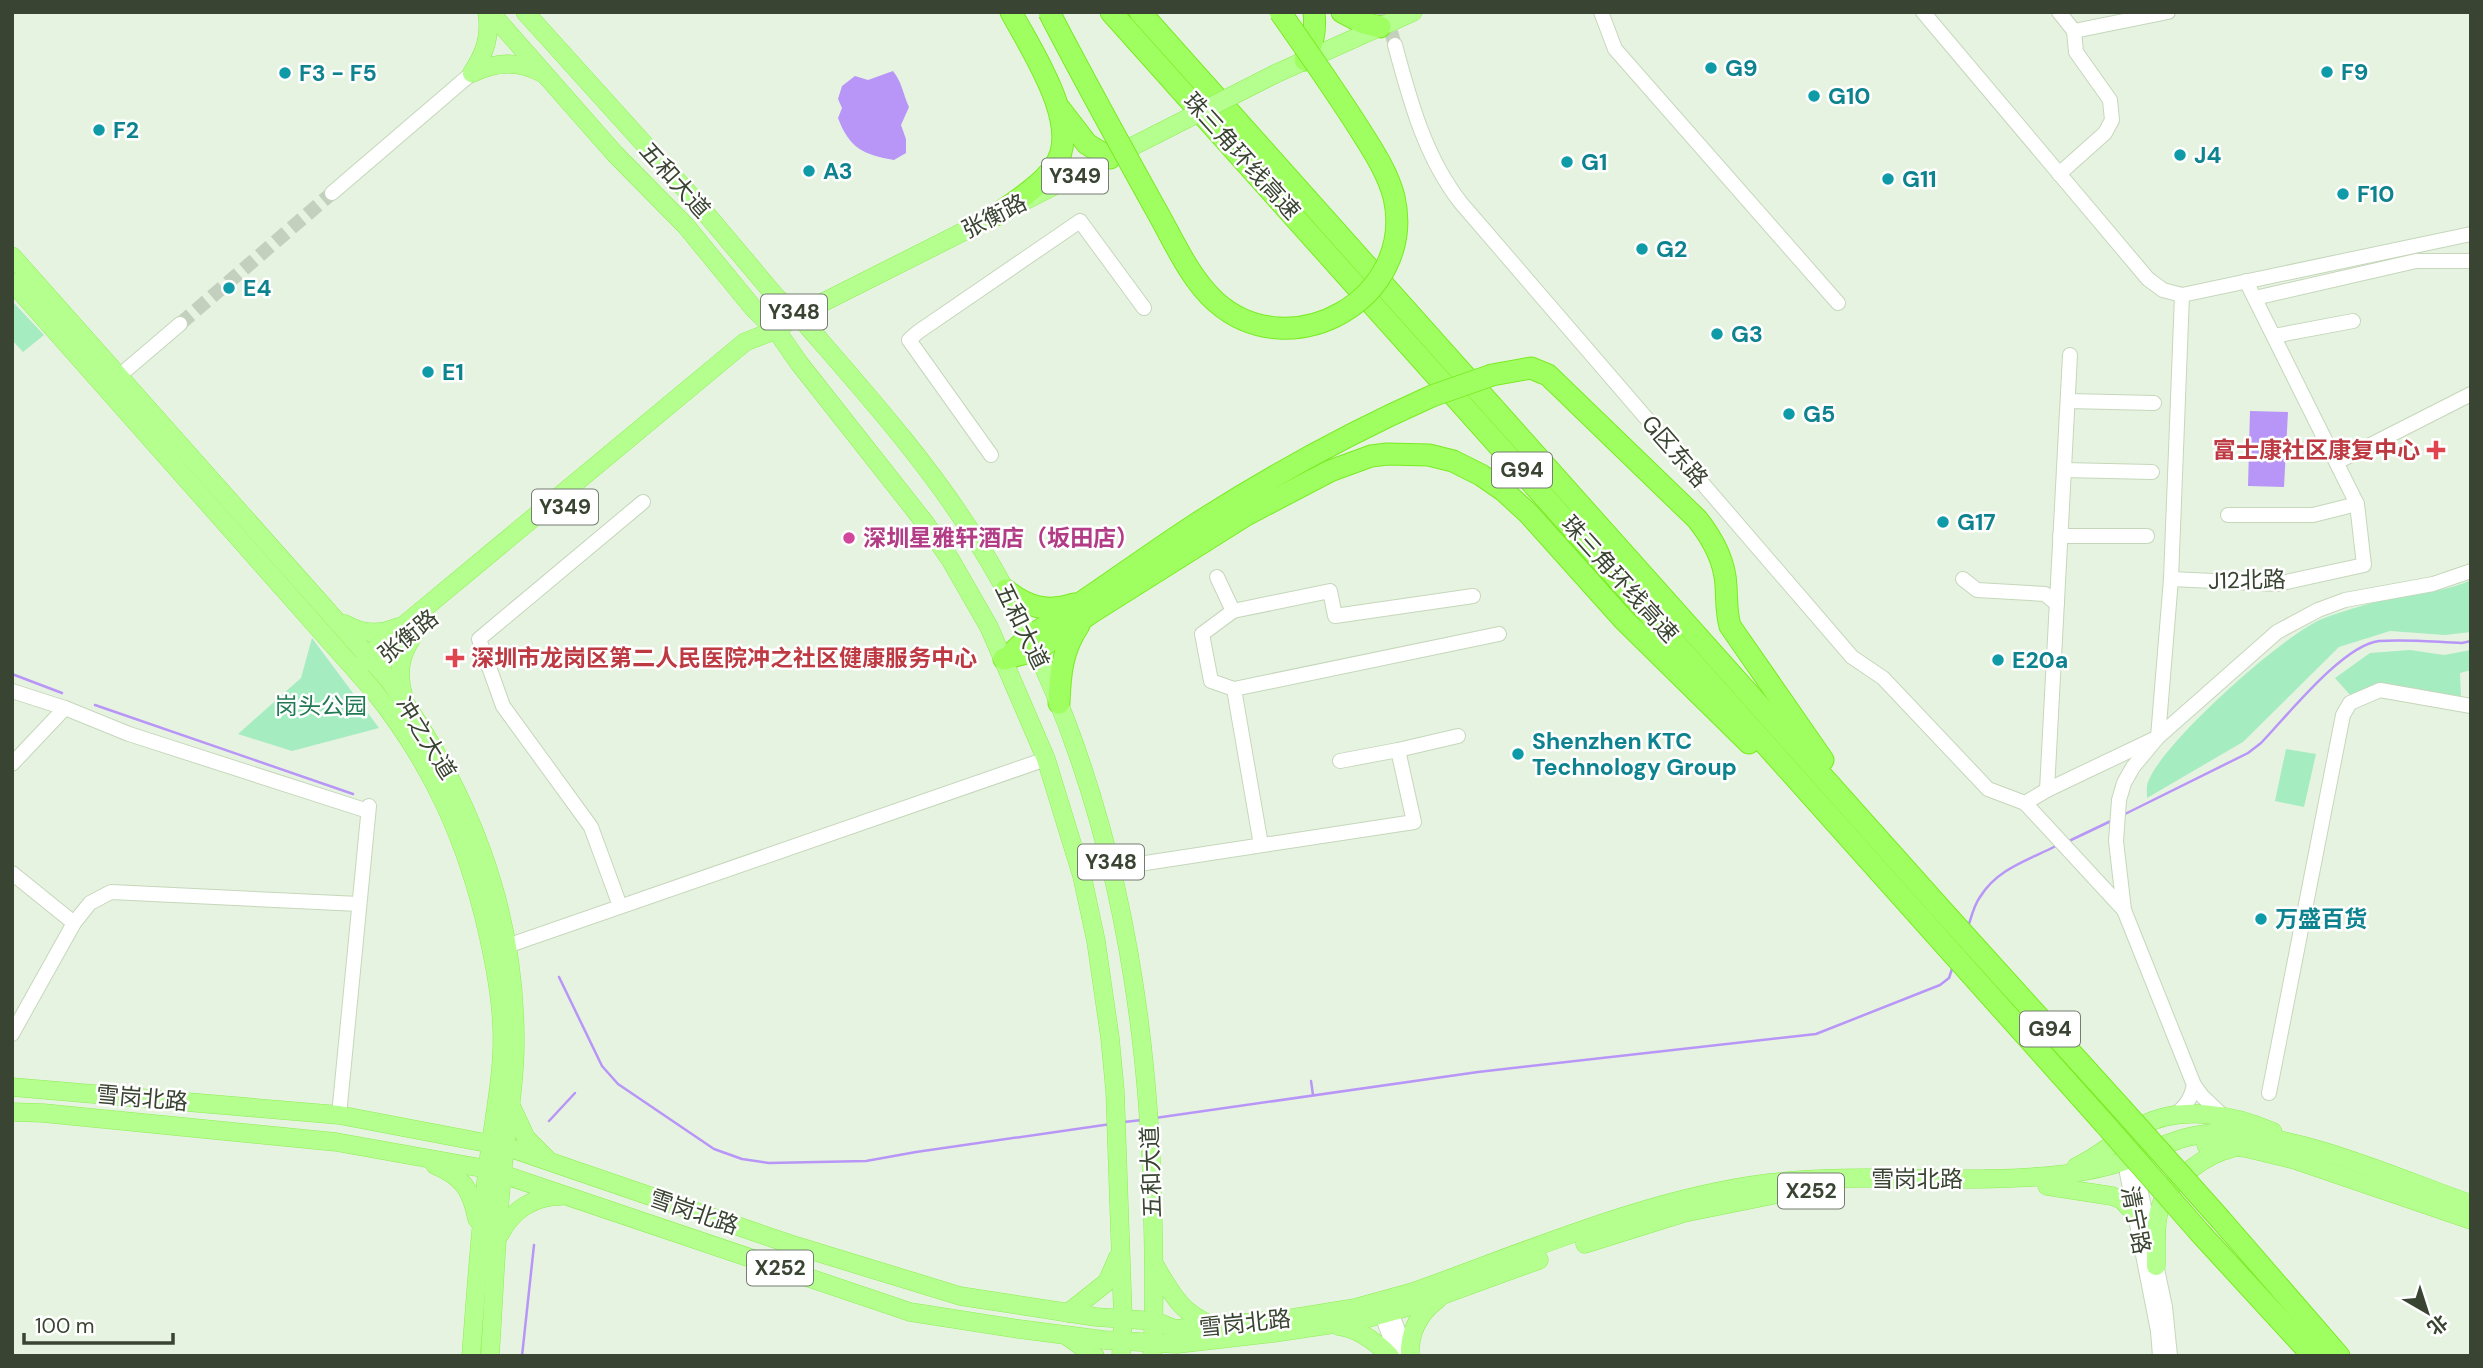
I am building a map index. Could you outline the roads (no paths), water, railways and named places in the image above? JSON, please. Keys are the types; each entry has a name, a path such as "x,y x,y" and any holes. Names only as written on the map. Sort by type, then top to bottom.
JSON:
{"highway":[{"path":"996,215 1046,177 1056,164 1062,140 1062,123 1047,79 1011,12"},
{"path":"1049,12 1092,96 1202,286 1215,301 1242,318 1273,328 1293,328 1313,326 1333,318 1354,306 1373,287 1385,269 1394,242 1396,218 1394,198 1386,174 1374,152 1280,12"},
{"name":"珠三角环线高速","path":"1111,12 1936,918"},
{"name":"珠三角环线高速","path":"1140,12 1874,849"},
{"path":"1305,60 1314,42 1314,12"},
{"path":"1342,12 1361,22 1380,27"},
{"path":"1057,105 1087,144 1110,158"},
{"path":"1004,659 1033,644 1222,519 1269,480 1377,421 1432,396 1492,375 1531,368 1548,375 1697,519 1708,533 1725,573 1726,609 1730,626 1874,849"},
{"path":"1222,519 1353,461 1371,456 1429,455 1453,461 1481,475 1529,514 1624,620 1672,668 1874,849"},
{"path":"1006,590 1027,604 1048,609 1089,606"},
{"path":"1059,703 1065,650 1089,606"},
{"name":"G94","path":"1936,918 1978,950 2122,1108 2339,1356"},
{"name":"G94","path":"1936,918 1970,972 2201,1234 2313,1356"}],"main road":[{"path":"472,73 486,48 489,12"},
{"name":"五和大道","path":"489,12 615,154 686,226 799,363 944,550 969,590 1004,659 1046,758 1082,876 1104,988 1115,1091 1124,1319 1121,1349"},
{"name":"五和大道","path":"525,12 692,197 776,298 797,315 920,458 975,538 1006,590 1033,644 1059,703 1093,799 1112,868 1133,973 1151,1139 1155,1321 1153,1349"},
{"name":"张衡路","path":"357,672 733,367 771,332 797,315 1275,74 1413,12"},
{"path":"472,73 485,67 515,63 531,66 545,74"},
{"name":"冲之大道","path":"12,256 372,660 406,704 446,767 474,828 495,889 512,979 515,1024 511,1104 495,1171 489,1240 471,1356"},
{"name":"冲之大道","path":"12,282 357,672 393,715 425,763 452,817 475,884 493,954 502,1028 499,1146"},
{"path":"334,617 347,626 370,634 414,625"},
{"path":"406,704 399,669 414,625"},
{"name":"雪岗北路","path":"12,1087 339,1115 499,1146 787,1243 960,1296 1068,1313 1155,1321 1175,1329 1214,1334 1331,1325 1446,1294 1644,1224 1771,1195 2047,1181 2103,1168 2131,1167 2194,1146 2246,1147 2295,1160 2471,1220"},
{"path":"511,1104 514,1117 526,1138 546,1158 559,1166"},
{"name":"雪岗北路","path":"12,1112 336,1142 495,1171 910,1312 1065,1335 1121,1349 1153,1349 1299,1317 1385,1309 1413,1292 1639,1212 1726,1190 1810,1179 2047,1181"},
{"path":"2047,1181 2083,1164 2142,1125 2174,1115 2223,1116 2256,1124 2302,1144"},
{"name":"雪岗北路","path":"2131,1167 2164,1144 2204,1133 2246,1134 2302,1144 2471,1204"},
{"path":"2156,1266 2157,1215 2160,1202 2168,1189 2211,1156 2246,1147"},
{"path":"416,1156 452,1173 463,1183 474,1202 489,1240 524,1205 540,1198 567,1196"},
{"path":"2047,1181 2112,1196 2122,1200 2135,1214"},
{"name":"冲之大道","path":"489,1240 490,1356"},
{"path":"1068,1313 1107,1282 1121,1251"},
{"path":"1154,1264 1177,1302 1214,1334 1184,1356"},
{"path":"1409,1356 1410,1342 1420,1317 1446,1294"},
{"path":"1331,1325 1345,1326 1358,1332 1390,1356"},
{"path":"1065,1335 1095,1356"}],"street":[{"path":"1601,12 1615,50 1838,303"},
{"path":"1609,12 1615,50"},
{"path":"1923,12 2148,279 2163,290 2182,295 2471,234"},
{"path":"2059,12 2074,31 2076,52 2110,100 2112,120 2105,133 2059,174"},
{"path":"2074,31 2168,12"},
{"name":"G区东路","path":"1395,45 1415,116 1433,160 1448,187 1461,203 1852,657 1883,678 1988,789 2025,803"},
{"path":"332,193 472,73"},
{"path":"991,455 909,340 1080,220 1144,308"},
{"path":"2255,298 2416,261 2471,261"},
{"path":"2228,515 2313,515 2357,503 2246,281"},
{"path":"2158,737 2171,579 2182,295"},
{"path":"2274,336 2353,321"},
{"path":"119,376 180,324"},
{"path":"2047,790 2070,355"},
{"path":"2337,462 2471,394"},
{"path":"2068,401 2154,403"},
{"path":"2064,470 2152,472"},
{"path":"620,906 590,827 503,706 479,639 643,502"},
{"name":"J12北路","path":"2171,579 2277,584 2364,565 2357,503"},
{"path":"2060,536 2147,536"},
{"path":"2223,1116 2202,1096 2194,1084 2124,910 2116,841 2119,800 2124,783 2133,767 2158,737 2277,632 2308,615 2345,600 2433,584 2471,571"},
{"path":"1217,577 1233,611"},
{"path":"1963,579 1977,590 2045,594 2057,604"},
{"path":"1473,596 1335,616 1330,591 1233,611 1202,634 1212,681 1234,689 1499,634"},
{"path":"1234,689 1261,845"},
{"path":"2269,1093 2343,715 2350,703 2380,690 2471,706"},
{"path":"12,691 128,733 369,808 339,1115"},
{"path":"12,764 65,708"},
{"path":"1340,761 1458,736"},
{"path":"2124,910 2025,803 2158,737"},
{"path":"1112,868 1414,822 1398,750"},
{"path":"506,946 1046,758"},
{"path":"12,873 74,923"},
{"path":"12,1034 74,923 90,904 111,892 359,904"},
{"path":"2174,1115 2184,1108 2191,1097 2194,1084"},
{"name":"清宁路","path":"2131,1167 2135,1214 2158,1331 2160,1356"},
{"name":"清宁路","path":"2131,1167 2156,1266 2168,1327 2170,1356"},
{"path":"1385,1309 1397,1356"},
{"path":"1385,1309 1409,1356"}],"waterway":[{"path":"2123,815 2248,753 2261,743 2316,683 2365,645 2389,640 2462,643 2471,641"},
{"path":"12,674 62,693"},
{"path":"95,705 353,794"},
{"path":"2069,841 2113,820"},
{"path":"1968,927 1978,900 1995,879 2014,866 2056,846"},
{"path":"1155,1118 1478,1072 1816,1034 1940,985 1949,978 1953,966"},
{"path":"559,977 602,1066 618,1084 714,1149 742,1159 769,1163 866,1161 1111,1124"},
{"path":"1311,1081 1313,1095"},
{"path":"549,1121 575,1093"},
{"path":"1124,1122 1142,1120"},
{"path":"522,1356 534,1245"}],"tunnel":[{"path":"1385,12 1395,45"},
{"path":"180,324 332,193"}],"place":[{"name":"G9","path":"1711,68"},
{"name":"F9","path":"2327,72"},
{"name":"F3 - F5","path":"285,73"},
{"name":"G10","path":"1814,96"},
{"name":"F2","path":"99,130"},
{"name":"J4","path":"2180,155"},
{"name":"G1","path":"1567,162"},
{"name":"A3","path":"809,171"},
{"name":"G11","path":"1888,179"},
{"name":"F10","path":"2343,194"},
{"name":"G2","path":"1642,249"},
{"name":"E4","path":"229,288"},
{"name":"G3","path":"1717,334"},
{"name":"E1","path":"428,372"},
{"name":"G5","path":"1789,414"},
{"name":"富士康社区康复中心","path":"2436,450"},
{"name":"G17","path":"1943,522"},
{"name":"深圳星雅轩酒店（坂田店）","path":"849,538"},
{"name":"深圳市龙岗区第二人民医院冲之社区健康服务中心","path":"455,658"},
{"name":"E20a","path":"1998,660"},
{"name":"Shenzhen KTC Technology Group","path":"1518,754"},
{"name":"万盛百货","path":"2261,919"}],"park label":[{"name":"岗头公园","path":"321,706"}]}
